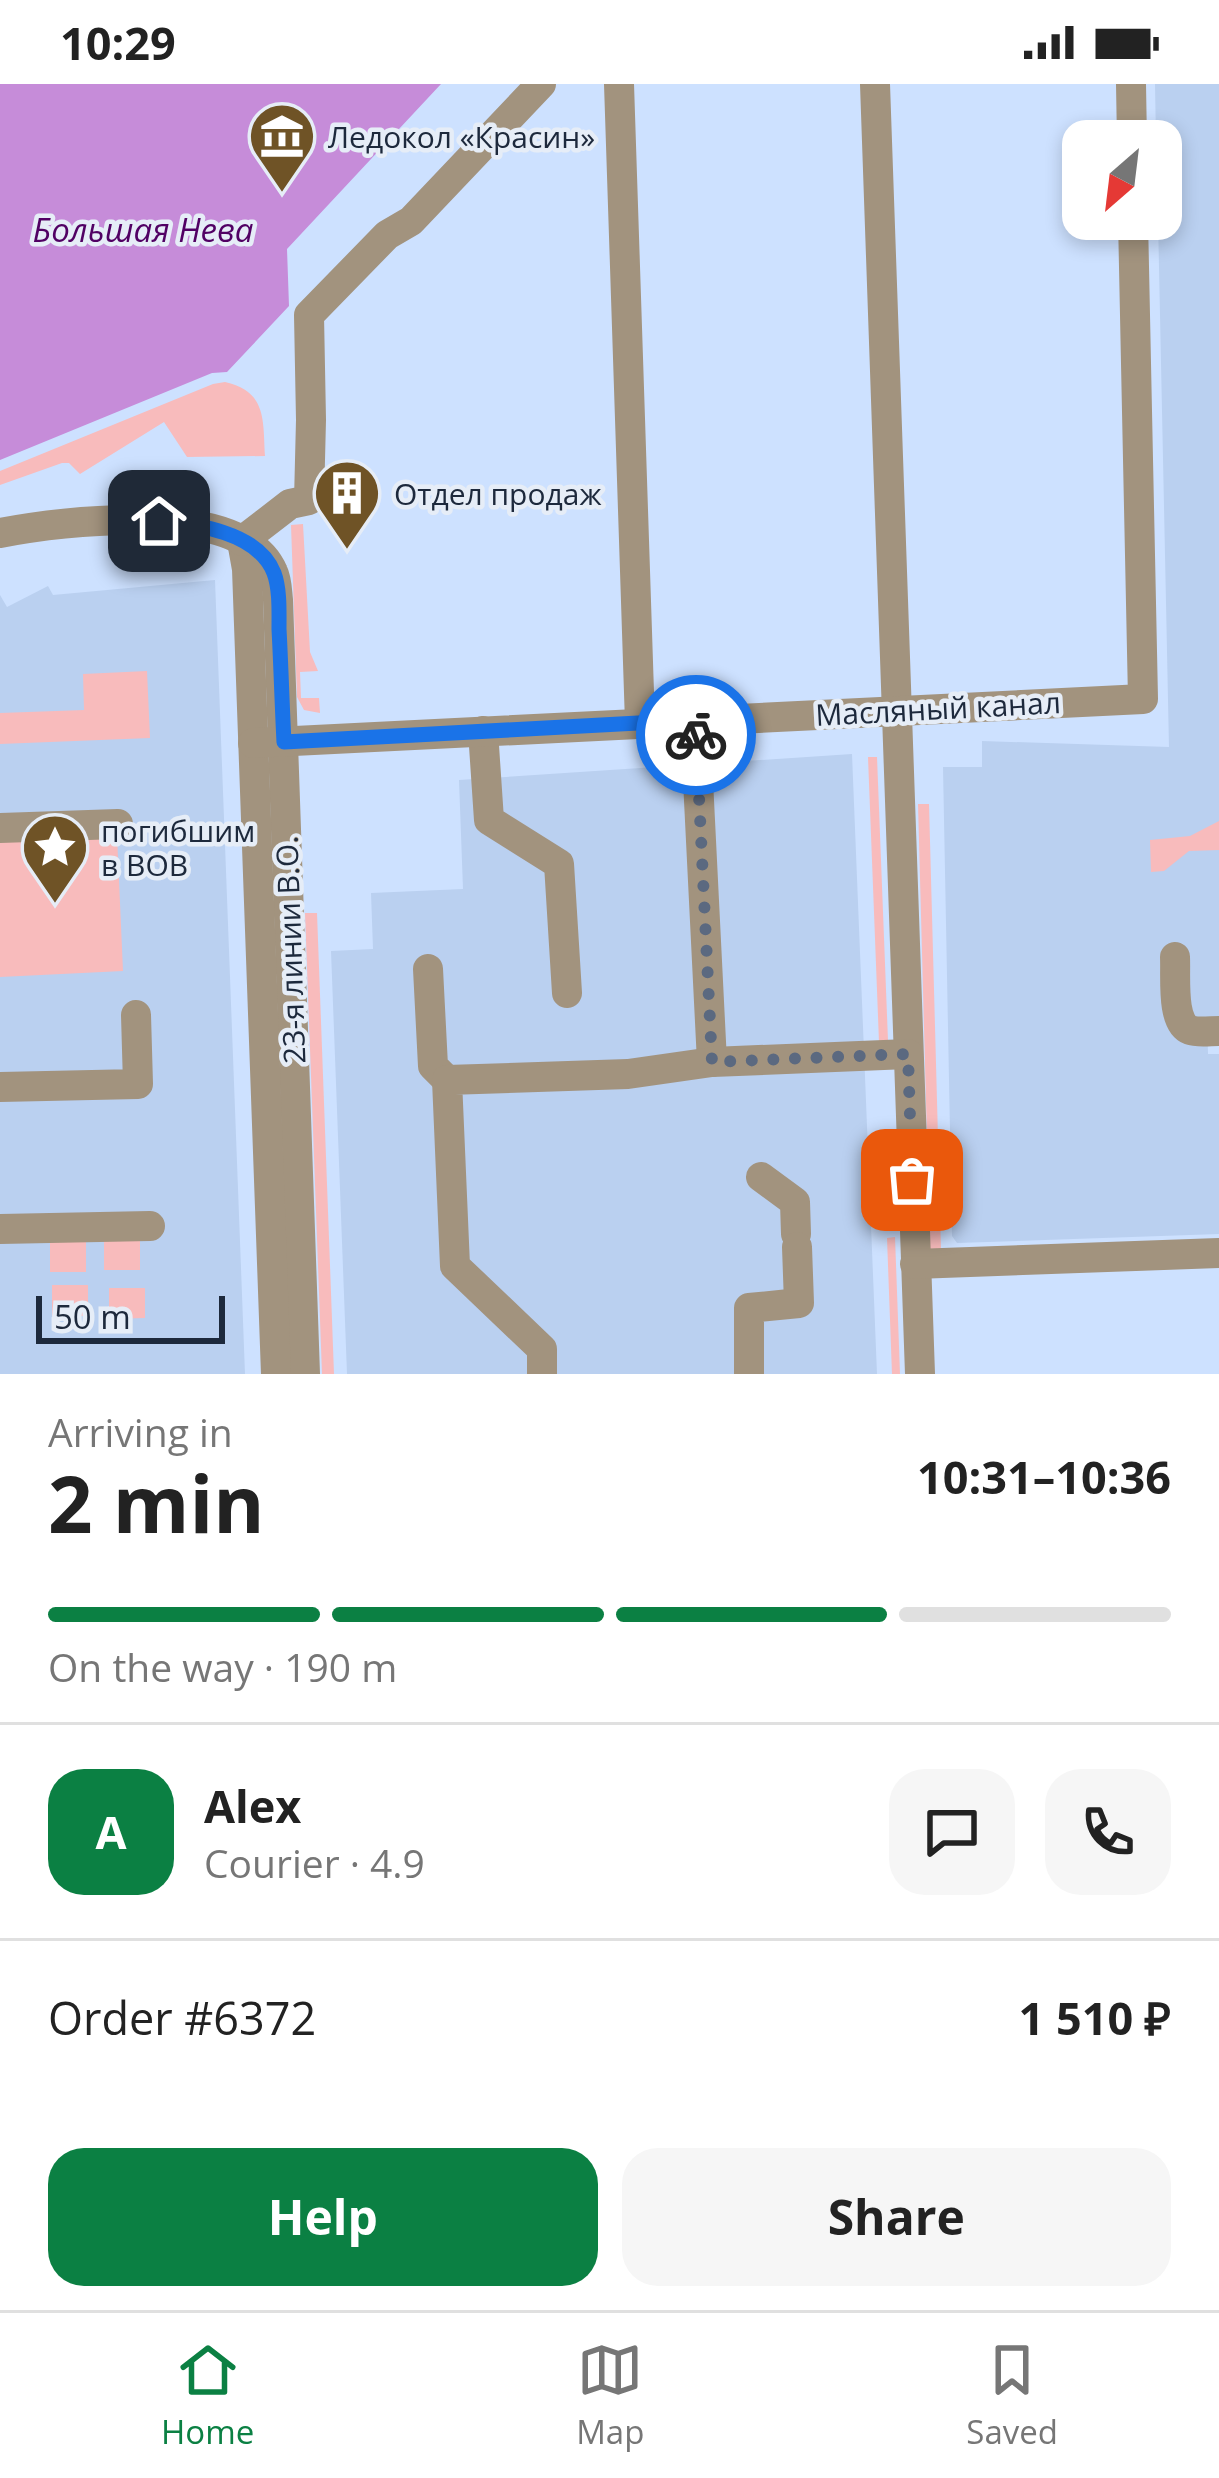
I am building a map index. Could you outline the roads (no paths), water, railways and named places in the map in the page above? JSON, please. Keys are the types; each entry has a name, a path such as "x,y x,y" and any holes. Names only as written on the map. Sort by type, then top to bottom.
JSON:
{"street":[{"path":"0,533 50,523 159,521 195,524 242,541 290,503 309,500 309,315 387,235 411,221 541,84"},
{"path":"619,84 640,723"},
{"path":"875,84 920,1374"},
{"path":"1131,84 1132,120"},
{"name":"Масляный канал","path":"268,742 1143,699 1153,545 1134,240"},
{"name":"23-я линии В.О.","path":"242,541 274,573 278,600 268,742 305,1374"},
{"path":"694,720 712,1062"},
{"path":"484,731 489,820 559,864 567,993"},
{"path":"268,742 276,1374"},
{"path":"0,828 118,824"},
{"path":"1175,957 1177,1016 1183,1027 1194,1032 1219,1031"},
{"path":"428,968 433,1066 447,1080 455,1266 542,1349 542,1374"},
{"path":"0,1087 139,1084 136,1015"},
{"path":"447,1080 628,1074 712,1062 908,1054"},
{"path":"749,1374 749,1308 799,1303 795,1202 761,1177"},
{"path":"0,1229 150,1226"},
{"path":"915,1264 1219,1252"}],"water":[{"name":"Большая Нева","path":"0,84 441,84 287,249 289,306 227,372 212,373 0,460"}],"place":[{"name":"Ледокол «Красин»","path":"282,195"},
{"name":"Отдел продаж","path":"347,552"},
{"name":"погибшим в ВОВ","path":"55,906"}]}
